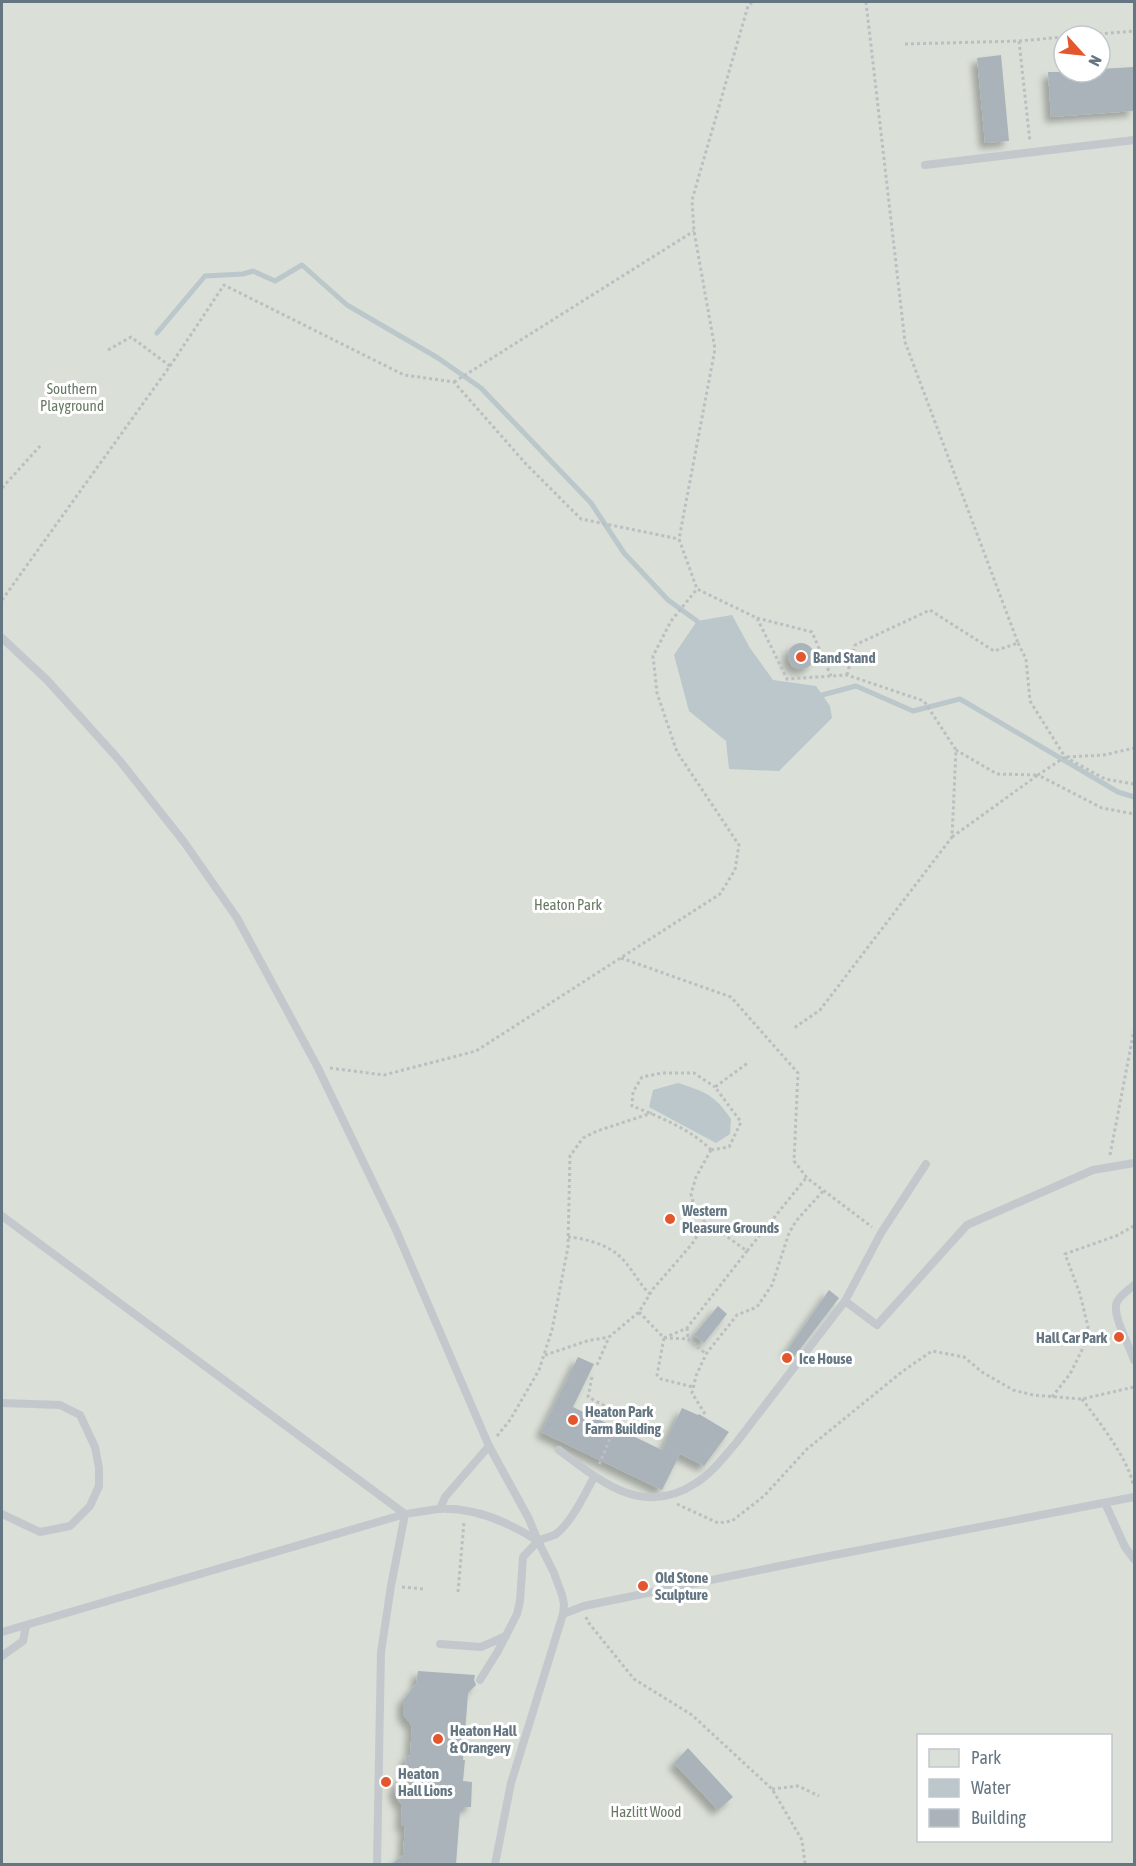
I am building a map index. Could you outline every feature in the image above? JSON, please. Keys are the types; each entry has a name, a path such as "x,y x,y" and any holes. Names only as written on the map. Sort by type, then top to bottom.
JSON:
{"lane":[{"path":"926,165 1134,140"},
{"path":"2,638 47,680 120,761 184,842 237,918 317,1066 396,1230 489,1446 529,1519 554,1573 562,1594 563,1614 511,1783 495,1864"},
{"path":"845,1301 877,1325 967,1225 1093,1170 1134,1163"},
{"path":"559,1450 594,1477 630,1496 663,1497 682,1491 698,1482 718,1464 845,1301 881,1233 926,1164"},
{"path":"2,1216 405,1514"},
{"path":"1134,1285 1119,1298 1115,1308 1116,1316 1134,1360"},
{"path":"2,1403 60,1405 80,1415 95,1447 99,1468 99,1486 90,1506 70,1526 40,1532 2,1514"},
{"path":"440,1509 445,1497 489,1446"},
{"path":"480,1680 507,1636 517,1614 523,1557 537,1540 555,1534 563,1527 594,1477"},
{"path":"563,1614 584,1606 1134,1496"},
{"path":"1105,1503 1125,1547 1134,1559"},
{"path":"2,1632 405,1514 440,1509 493,1516 537,1540"},
{"path":"377,1864 381,1652 405,1514"},
{"path":"2,1656 23,1641 26,1626"},
{"path":"440,1644 481,1647 507,1636"}],"path":[{"path":"752,2 747,4 692,200 693,231 715,349 679,539 697,589 757,618 812,632 831,676"},
{"path":"866,2 905,342 1026,659 1030,701 1064,757 1105,779 1134,784"},
{"path":"1112,33 1134,31"},
{"path":"905,44 1052,38"},
{"path":"1019,41 1032,152"},
{"path":"2,600 170,366 224,285 404,375 454,382 693,231"},
{"path":"108,350 131,337 170,366"},
{"path":"454,382 526,464 580,519 679,539"},
{"path":"2,488 40,446"},
{"path":"317,1066 384,1075 476,1052 720,894 735,870 739,845 677,752 657,693 653,656 671,621 697,589"},
{"path":"847,675 855,645 930,610 994,651 1018,643"},
{"path":"757,618 787,679 847,675 924,701 956,750 997,774 1038,775 1102,808 1134,814"},
{"path":"794,1028 820,1010 951,837 1064,757 1104,755 1134,748"},
{"path":"951,837 956,750"},
{"path":"621,958 731,997 798,1073 794,1161 807,1178 881,1233"},
{"path":"1107,1166 1134,1030"},
{"path":"715,1087 748,1062"},
{"path":"662,1073 694,1073 715,1087 741,1122 729,1147 711,1150 702,1141 652,1113 632,1106 633,1092 642,1077 662,1073"},
{"path":"489,1446 510,1420 539,1370 552,1330 568,1237 570,1156 583,1138 597,1131 652,1113"},
{"path":"711,1150 696,1177 691,1194 694,1206 705,1223 747,1251"},
{"path":"664,1338 687,1328 807,1178"},
{"path":"705,1414 692,1394 696,1376 706,1354 737,1315 757,1307 772,1285 789,1233 796,1221 824,1190"},
{"path":"543,1356 587,1341 609,1337 639,1312 654,1288 692,1244 705,1223"},
{"path":"1052,1396 1070,1374 1083,1348 1088,1327 1080,1294 1065,1254 1116,1236 1134,1226"},
{"path":"568,1237 585,1238 617,1254 651,1294"},
{"path":"639,1312 664,1338 688,1339 706,1354"},
{"path":"687,1328 688,1339"},
{"path":"597,1365 609,1337"},
{"path":"664,1338 657,1375 661,1379 693,1387"},
{"path":"663,1497 718,1523 732,1521 764,1496 807,1449 903,1371 932,1351 964,1356 982,1372 1013,1390 1082,1399 1134,1387"},
{"path":"592,1377 588,1397 620,1414 594,1477"},
{"path":"1082,1399 1132,1472 1134,1496"},
{"path":"458,1592 464,1524"},
{"path":"412,1588 424,1589"},
{"path":"584,1606 588,1622 634,1679 692,1715 772,1788 802,1840 805,1864"},
{"path":"772,1788 798,1786 819,1796"}],"green space":[{"name":"Heaton Park","path":"2,2 1134,2 1134,1864 2,1864"}],"water":[{"path":"732,615 750,648 773,680 816,686 830,706 832,718 779,771 729,769 726,741 689,711 674,655 697,621"},
{"path":"678,1083 714,1099 731,1119 730,1134 716,1143 649,1107 653,1090"}],"building":[{"path":"1001,55 1009,141 985,143 977,58"},
{"path":"1134,67 1134,111 1051,117 1048,72 1052,72 1052,84 1112,84 1112,68"},
{"name":"Band Stand","path":"801,643 810,647 814,656 810,665 801,669 792,665 788,656 792,647"},
{"path":"829,1290 839,1298 794,1357 786,1352"},
{"path":"718,1306 727,1314 704,1343 694,1335"},
{"name":"Heaton Park Farm Building","path":"578,1357 594,1364 573,1407 662,1450 682,1408 699,1414 729,1432 704,1466 680,1454 662,1490 541,1432"},
{"name":"Heaton Hall & Orangery","path":"418,1671 475,1675 476,1685 468,1693 463,1760 465,1760 463,1781 472,1782 471,1807 463,1807 463,1811 460,1811 456,1864 392,1864 403,1855 405,1826 401,1826 402,1805 394,1790 397,1782 405,1775 406,1755 410,1756 412,1726 403,1714 403,1700 416,1684"},
{"path":"688,1748 733,1797 718,1810 674,1763"}],"waterway":[{"path":"157,333 205,276 243,274 253,271 275,281 302,265 347,305 438,358 481,388 591,503 624,553 668,600 697,621"},
{"path":"822,695 856,686 913,711 960,699 1118,792 1134,797"}],"place":[{"name":"Band Stand","path":"801,657"},
{"name":"Western Pleasure Grounds","path":"670,1219"},
{"name":"Hall Car Park","path":"1119,1337"},
{"name":"Ice House","path":"787,1358"},
{"name":"Heaton Park Farm Building","path":"573,1420"},
{"name":"Old Stone Sculpture","path":"643,1586"},
{"name":"Heaton Hall & Orangery","path":"438,1739"},
{"name":"Heaton Hall Lions","path":"386,1782"}],"park label":[{"name":"Southern Playground","path":"72,396"},
{"name":"Hazlitt Wood","path":"646,1811"}]}
